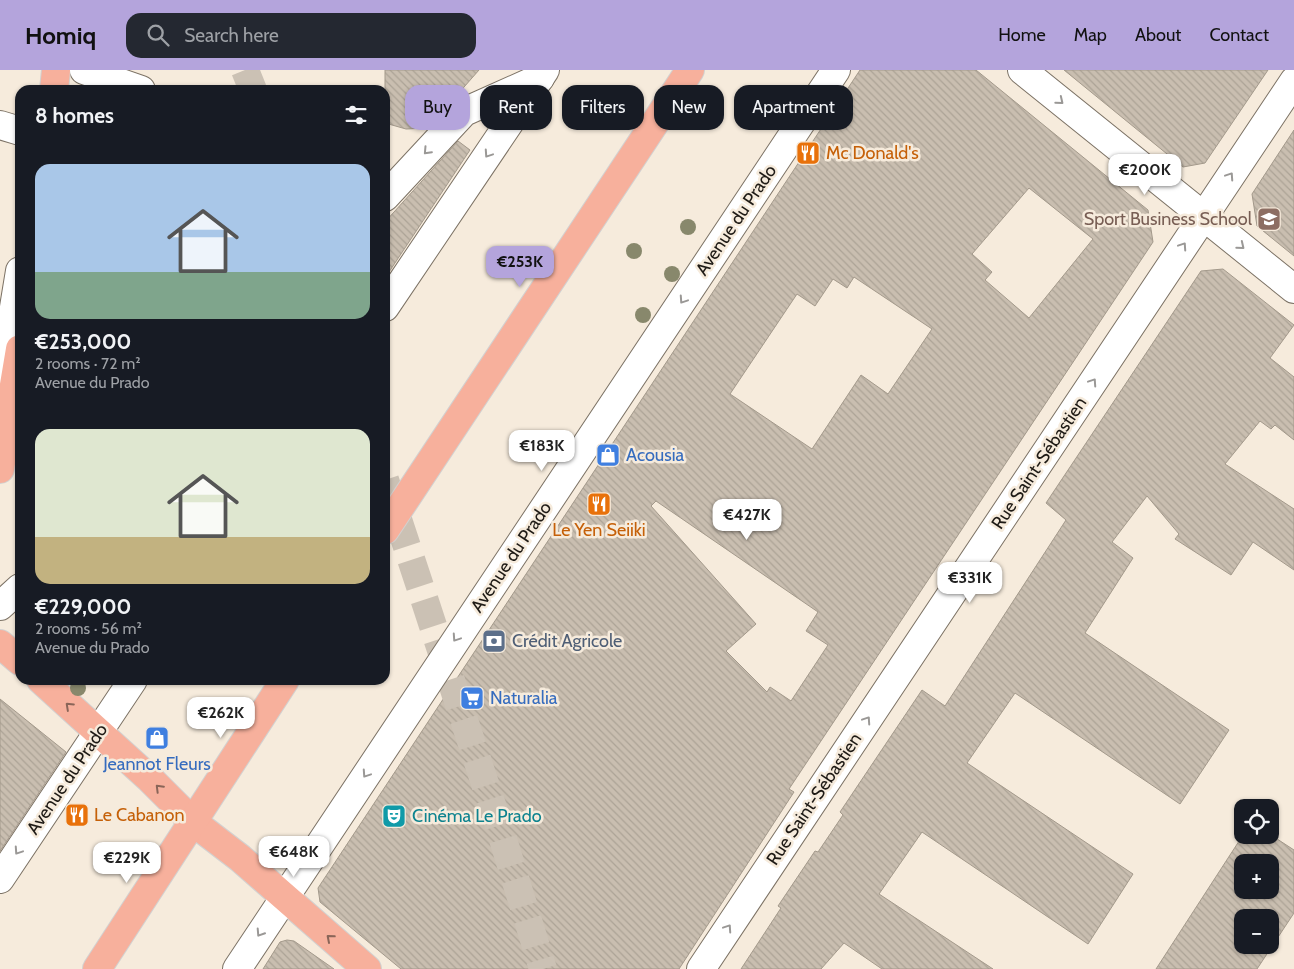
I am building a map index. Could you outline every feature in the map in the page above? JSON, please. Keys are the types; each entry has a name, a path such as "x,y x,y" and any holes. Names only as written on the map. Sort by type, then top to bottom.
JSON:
{"main road":[{"path":"54,85 56,70"},
{"path":"390,522 690,70"},
{"path":"0,469 15,379"},
{"path":"0,644 15,657"},
{"path":"46,685 97,733 150,779 193,822 240,858 367,969"},
{"path":"97,969 282,685"}],"street":[{"path":"84,70 127,85"},
{"name":"Avenue du Prado","path":"236,969 836,70"},
{"path":"1022,70 1294,289"},
{"path":"390,185 464,112 542,74"},
{"path":"390,300 542,74"},
{"name":"Rue Saint-Sébastien","path":"701,969 1294,82"},
{"path":"0,125 15,130"},
{"path":"0,391 15,301"},
{"path":"0,606 15,592"},
{"name":"Avenue du Prado","path":"0,879 130,685"}],"building":[{"path":"385,70 479,70 466,85 405,85 405,129 390,124 390,85 385,85"},
{"path":"860,70 976,70 1148,210 1153,242 789,789 794,792 679,969 401,969 320,902 318,888 820,130 853,130 853,85 850,85","holes":["1029,188 1093,239 1029,318 985,280 992,272 972,254","854,277 932,329 888,394 861,375 812,449 730,394 797,294 815,306 833,279 847,288","656,501 818,612 806,631 828,645 791,701 770,687 767,692 726,651 756,624 651,506"]},
{"path":"1064,70 1268,70 1205,163 1183,167"},
{"path":"1294,130 1294,256 1257,226 1252,194"},
{"path":"458,141 470,150 390,270 390,216"},
{"path":"1223,269 1294,325 1270,358 1294,377 1294,440 1275,425 1271,429 1260,421 1225,464 1294,509 1294,570 1253,542 1231,575 1175,539 1179,534 1147,496 1112,542 1133,558 1085,633 1229,730 1180,804 1015,693 967,763 1133,874 1088,944 922,832 879,894 993,969 882,969 844,943 821,969 741,969 781,908 778,906 815,851 818,852 843,815 840,812 922,690 945,706 1066,520 1046,503 1201,271"},
{"path":"0,699 66,752 0,851"},
{"path":"1279,840 1294,850 1294,913 1279,936 1279,909 1234,909 1234,954 1267,954 1257,969 1156,969 1237,844 1279,844"},
{"path":"294,941 334,969 263,969 280,942"}],"tunnel":[{"path":"245,70 251,85"},
{"path":"390,495 498,823 543,969"}],"place":[{"name":"Mc Donald's","path":"808,153"},
{"name":"Sport Business School","path":"1269,219"},
{"name":"Acousia","path":"608,455"},
{"name":"Le Yen Seiiki","path":"599,504"},
{"name":"Crédit Agricole","path":"494,641"},
{"name":"Naturalia","path":"472,698"},
{"name":"Jeannot Fleurs","path":"157,738"},
{"name":"Le Cabanon","path":"77,815"},
{"name":"Cinéma Le Prado","path":"394,816"}]}
